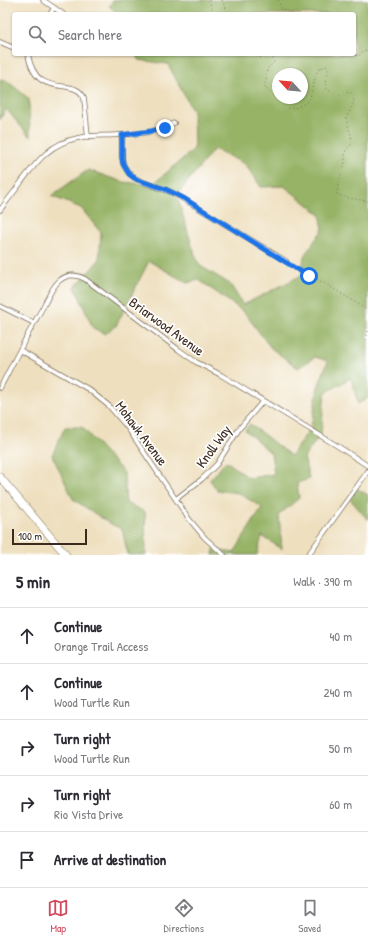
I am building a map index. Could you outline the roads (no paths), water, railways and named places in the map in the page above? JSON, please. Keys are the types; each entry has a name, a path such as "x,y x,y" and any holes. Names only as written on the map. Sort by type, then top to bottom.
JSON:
{"main road":[{"path":"0,477 66,555"}],"street":[{"path":"43,0 60,12"},
{"path":"51,12 54,8"},
{"path":"0,42 12,47"},
{"path":"28,56 32,69 38,78 55,86 77,89 83,94 88,137"},
{"path":"0,210 36,162 52,149 65,142 78,138 152,131 165,128 174,123"},
{"path":"122,135 123,164 129,174 138,180 165,189 185,199 286,261"},
{"name":"Briarwood Avenue","path":"0,388 55,285 59,280 68,276 78,276 85,279 185,354 368,466"},
{"path":"0,306 34,323"},
{"name":"Mohawk Avenue","path":"20,350 88,389 109,406 127,426 197,529 224,555"},
{"name":"Knoll Way","path":"176,499 202,479 217,464 239,429 263,401"},
{"path":"308,555 368,471"}]}
